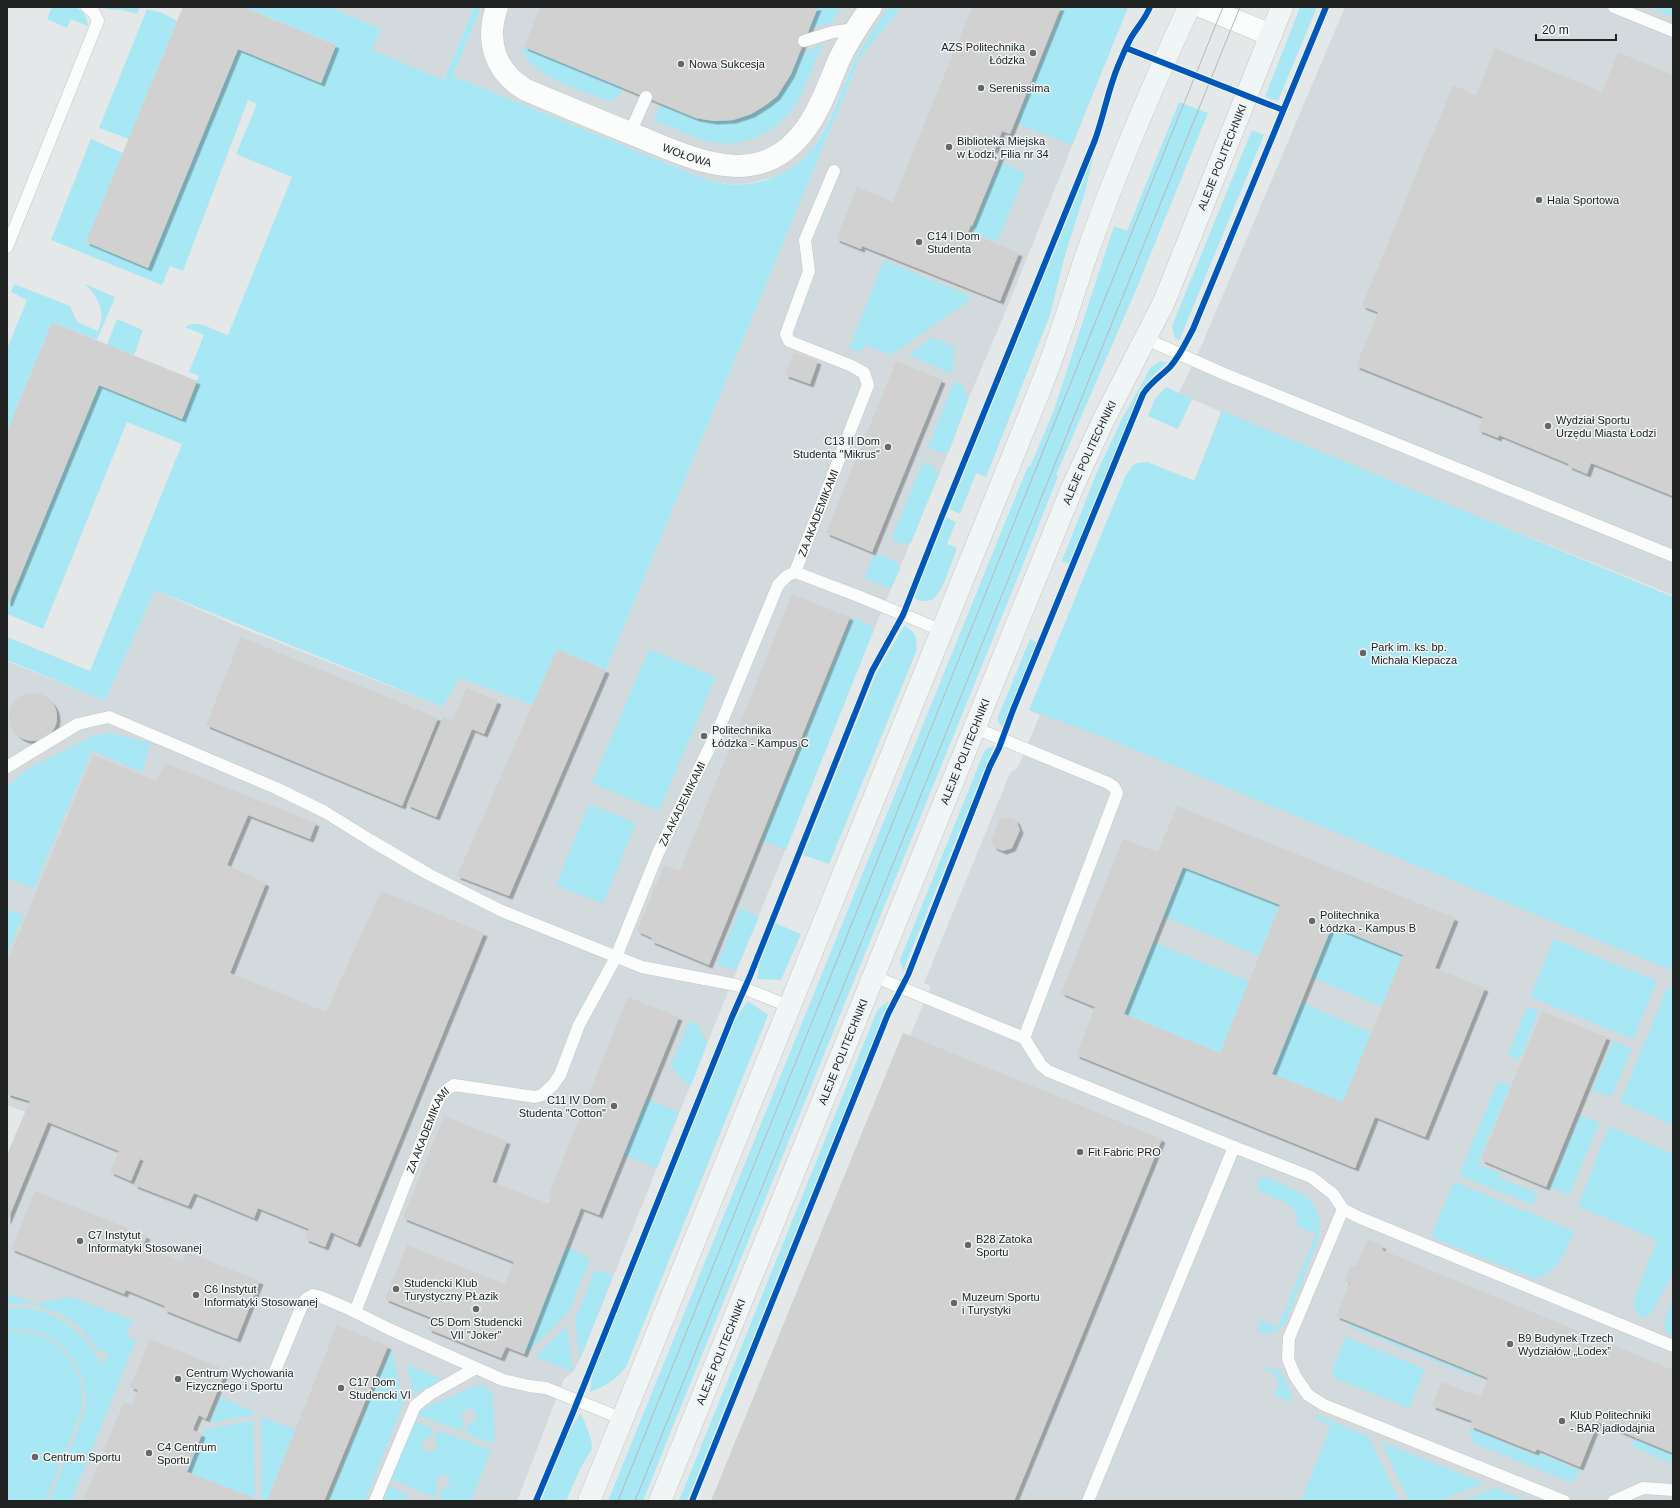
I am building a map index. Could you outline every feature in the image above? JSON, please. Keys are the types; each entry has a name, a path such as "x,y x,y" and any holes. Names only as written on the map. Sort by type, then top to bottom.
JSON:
{"main road":[{"path":"589,1501 791,1007 1046,375 1083,266 1121,165 1151,90 1189,7"},
{"name":"ALEJE POLITECHNIKI","path":"660,1501 1074,486 1104,419 1164,302 1282,7"}],"street":[{"name":"WOŁOWA","path":"497,7 493,23 492,40 494,52 508,77 526,90 694,159 723,166 750,165 772,158 793,144 816,113 839,60 856,29 871,7"},
{"path":"1203,7 1271,35"}],"lane":[{"path":"7,247 98,21 94,13 87,7"},
{"path":"1614,7 1673,31"},
{"path":"804,41 833,32 856,29"},
{"path":"630,133 646,97"},
{"name":"ZA AKADEMIKAMI","path":"355,1312 439,1098 445,1090 454,1085 535,1097 542,1095 553,1085 560,1075 579,1025 616,957 658,853 720,726 778,585 787,576 795,572 868,385 864,373 858,369 789,341 786,334 809,271 805,240 834,171"},
{"path":"1146,339 1229,376 1673,556"},
{"path":"795,572 943,631"},
{"path":"7,767 78,724 109,718 276,788 325,812 428,874 502,911 642,967 736,985 791,1007"},
{"path":"975,728 1108,783 1114,787 1117,793 1024,1038"},
{"path":"873,976 1024,1038 1041,1066 1048,1071 1311,1177 1333,1194 1343,1209 1358,1217 1673,1346"},
{"path":"1088,1501 1234,1147"},
{"path":"1343,1209 1289,1338 1289,1362 1294,1376 1308,1395 1324,1405 1367,1423 1564,1501"},
{"path":"275,1371 303,1303 306,1299 313,1295 355,1312 503,1380 546,1388 623,1418"},
{"path":"375,1501 415,1406 430,1394 476,1368"},
{"path":"1614,1501 1643,1488 1673,1490"}],"shaded area":[{"path":"52,7 71,7 80,10 84,13 88,26 71,19 67,28 47,19"},
{"path":"106,7 140,7 137,14 123,10 105,9"},
{"path":"243,7 329,7 381,29 372,50 444,80 474,7 481,7 453,76 708,180 729,184 743,184 756,183 782,174 804,158 826,128 844,84 869,36 889,7 902,7 860,58 606,670 557,649 533,705 459,678 443,707 155,590 105,701 7,660 7,637 90,671 182,444 127,422 43,629 7,614 7,603 9,603 99,385 182,419 199,376 189,372 204,335 185,327 195,324 206,326 228,335 292,177 236,154 257,104 248,100 183,271 170,266 162,285 51,240 91,139 123,153 87,242 148,267 238,49 321,83 336,45"},
{"path":"329,7 474,7 444,80 371,50 381,29"},
{"path":"481,7 889,7 863,46 852,66 826,126 812,150 802,161 776,177 745,184 729,184 712,181 688,172 453,76"},
{"path":"818,7 841,7 831,24 809,28"},
{"name":"Politechnika Łódzka - Kampus C","path":"902,7 1128,7 1005,313 968,400 949,451 880,615 580,1359 573,1372 564,1379 517,1501 7,1501 7,1155 25,1112 7,1105 7,661 105,701 155,590 232,624 443,707 459,678 533,705 557,649 606,670 860,58"},
{"path":"1063,7 1128,7 1072,145 1016,123"},
{"path":"1300,7 1317,7 1278,101 1265,97"},
{"name":"Politechnika Łódzka - Kampus B","path":"1345,7 1650,7 1673,17 1673,595 1480,517 1673,597 1673,1501 711,1501 903,1033 910,1036 931,986 924,983 1010,773 1018,767 1040,715 1029,710 1186,502 1221,412 1179,393 1200,349"},
{"path":"1650,7 1673,7 1673,16 1672,17"},
{"path":"147,9 162,13 177,21 129,139 99,128"},
{"path":"823,43 800,97 793,108 784,119 763,134 738,142 711,142 654,120 661,103 691,116 713,121 737,119 759,110 769,104 785,86 799,55"},
{"path":"520,47 524,47 623,87 619,95 613,100 605,100 581,91 557,81 536,67 527,58"},
{"path":"1179,102 1208,113 1138,285 1056,475 1058,476 1026,557 643,1501 608,1501 1028,466 1030,467 1054,410 1114,226 1127,231"},
{"path":"1252,130 1264,135 1179,341 1175,338 1172,326"},
{"path":"1094,154 1085,192 1065,255 1050,315 986,477 976,473 960,514 949,509"},
{"path":"1000,162 1026,173 997,242 971,231"},
{"path":"884,260 970,296 969,301 891,355 865,345 861,352 849,348"},
{"path":"14,284 70,306 77,322 98,331 101,318 100,306 90,289 85,284 115,297 97,340 52,322 7,431 7,349 27,300 11,292"},
{"path":"117,319 143,330 134,355 107,345"},
{"path":"932,337 955,347 952,374 909,355"},
{"path":"1161,361 1167,362 1147,382 1140,392 1069,564 1062,561 1097,472 1122,419 1151,367"},
{"path":"954,381 962,384 968,400 949,451 942,453 928,448"},
{"path":"1166,387 1192,399 1178,429 1148,416 1155,399"},
{"name":"Park im. ks. bp. Michała Klepacza","path":"1222,411 1673,597 1673,971 1109,739 1029,710 1125,477 1132,466 1137,463 1147,462 1195,481"},
{"path":"923,462 935,467 938,475 911,543 903,544 891,540"},
{"path":"946,517 956,522 947,544 957,548 947,576 937,596 933,599 924,601 915,599 916,589"},
{"path":"875,553 896,562 900,569 891,589 864,578"},
{"path":"852,617 873,627 874,629 786,850 762,840"},
{"path":"904,626 914,633 917,644 916,652 829,864 803,855 876,674"},
{"path":"1030,639 1037,642 1002,727 998,721 998,717"},
{"path":"649,649 716,677 659,811 592,783"},
{"path":"111,733 150,743 143,772 92,751 34,888 7,878 8,786 26,770 95,735"},
{"path":"994,746 903,971 900,960 984,752 986,749"},
{"path":"589,804 636,823 603,904 556,885"},
{"path":"1183,867 1280,905 1259,956 1163,916"},
{"path":"740,908 759,917 736,970 717,965"},
{"path":"7,909 23,915 7,955"},
{"path":"775,923 801,934 781,980 757,979 760,961"},
{"path":"1332,926 1403,955 1382,1007 1311,977"},
{"path":"1554,939 1657,981 1633,1039 1530,997"},
{"path":"1152,942 1249,981 1220,1053 1124,1014"},
{"path":"1668,986 1673,988 1673,1125 1620,1102"},
{"path":"748,1001 768,1015 626,1367 610,1382 590,1392 593,1371 735,1019"},
{"path":"889,1001 687,1501 679,1501 877,1011"},
{"path":"1301,1002 1371,1033 1343,1102 1272,1074"},
{"path":"1527,1007 1539,1011 1520,1060 1508,1055"},
{"path":"689,1021 698,1025 707,1044 691,1085 686,1084 671,1066"},
{"path":"1613,1041 1632,1049 1611,1097 1592,1089"},
{"path":"1498,1081 1510,1086 1478,1164 1501,1174 1499,1178 1538,1193 1533,1205 1459,1175"},
{"path":"646,1099 679,1112 657,1168 624,1155"},
{"path":"1580,1115 1599,1123 1569,1195 1550,1187"},
{"path":"1609,1126 1672,1154 1673,1151 1673,1272 1650,1315 1640,1318 1634,1307 1634,1300 1657,1240 1578,1206"},
{"path":"1267,1177 1305,1195 1314,1205 1320,1220 1319,1238 1286,1322 1279,1330 1273,1333 1264,1334 1258,1332 1257,1329 1260,1320 1278,1327 1316,1234 1297,1226 1295,1212 1286,1203 1260,1192 1257,1182 1261,1178"},
{"path":"1454,1182 1574,1231 1564,1254 1556,1267 1543,1276 1535,1279 1433,1238 1433,1231"},
{"path":"566,1247 590,1259 569,1312 526,1353 523,1352"},
{"path":"599,1270 613,1276 580,1359 575,1320 594,1272"},
{"path":"7,1293 35,1304 68,1297 74,1298 133,1320 126,1336 136,1340 71,1501 49,1501 85,1412 86,1400 81,1376 70,1354 62,1345 52,1338 32,1331 20,1329 7,1330 7,1309 22,1308 36,1310 51,1315 64,1322 87,1341 102,1366 108,1353 97,1349 81,1328 61,1314 30,1304 7,1304"},
{"path":"1673,1300 1673,1336 1666,1333 1665,1320"},
{"path":"1351,1324 1477,1376 1476,1378 1350,1327"},
{"path":"567,1326 573,1372 535,1357"},
{"name":"Centrum Sportu","path":"7,1332 35,1334 54,1343 70,1359 75,1368 82,1389 81,1412 45,1501 7,1501"},
{"path":"1346,1337 1425,1369 1409,1408 1335,1378 1332,1371"},
{"path":"391,1347 403,1399 402,1407 365,1501 328,1501"},
{"path":"406,1364 444,1380 414,1394"},
{"path":"1270,1368 1280,1373 1287,1383 1292,1402 1274,1395 1279,1382 1276,1380 1277,1375 1263,1369"},
{"path":"478,1385 486,1387 492,1392 495,1434 493,1444 465,1433 469,1424 478,1419 472,1408 460,1413 464,1421 461,1431 418,1415 423,1409 429,1406"},
{"path":"220,1397 254,1412 254,1415 210,1423"},
{"path":"581,1413 591,1439 592,1449 581,1467 566,1501 541,1501 569,1430"},
{"path":"1317,1415 1369,1437 1399,1501 1301,1501 1331,1426 1313,1418"},
{"path":"261,1416 295,1430 267,1501 262,1501"},
{"path":"253,1420 255,1498 187,1472 204,1430"},
{"path":"415,1422 433,1428 430,1437 421,1442 426,1453 438,1449 434,1439 438,1430 491,1450 471,1501 445,1501 439,1498 442,1489 451,1485 446,1474 435,1480 438,1488 434,1497 391,1479"},
{"path":"1469,1428 1537,1456 1539,1453 1580,1470 1576,1478 1570,1482 1473,1443"},
{"path":"1634,1439 1673,1455 1673,1464 1632,1446"},
{"path":"1381,1442 1484,1483 1439,1501 1409,1501"},
{"path":"389,1486 408,1495 406,1501 383,1501"},
{"path":"1495,1488 1527,1501 1462,1501"}],"building":[{"path":"183,7 243,7 336,45 321,83 238,49 148,268 86,242"},
{"name":"Nowa Sukcesja","path":"540,7 818,7 791,74 777,96 751,114 733,120 714,121 696,118 524,47"},
{"path":"972,7 1061,7 1010,134 1002,131 994,152 1001,155 972,226 971,225 968,232 1019,253 1000,301 862,246 861,249 836,239 857,187 893,202"},
{"name":"Hala Sportowa","path":"1495,48 1602,92 1618,52 1673,75 1673,496 1591,463 1587,474 1568,466 1569,464 1499,435 1498,438 1478,430 1483,417 1356,366 1378,312 1362,306 1453,85 1476,95"},
{"path":"52,322 197,381 182,419 99,385 9,603 7,603 7,431"},
{"path":"794,352 818,361 810,384 785,375"},
{"name":"C13 II Dom Studenta \"Mikrus\"","path":"896,361 942,380 872,552 826,533"},
{"path":"792,594 850,617 709,965 651,941 652,938 637,931 664,865 680,871"},
{"path":"241,637 438,718 402,806 206,725"},
{"path":"557,649 606,670 509,896 457,876"},
{"path":"466,688 498,701 484,734 472,729 436,817 407,805 443,717 453,720"},
{"path":"33,693 42,695 50,700 55,708 57,717 55,726 50,734 42,739 33,741 24,739 16,734 11,726 9,717 11,708 16,700 24,695"},
{"path":"93,755 156,781 165,763 316,823 310,839 248,815 227,865 266,883 230,973 326,1012 381,891 484,933 357,1244 331,1232 325,1247 305,1239 309,1229 258,1208 254,1218 194,1193 188,1206 134,1185 144,1161 140,1159 131,1181 110,1172 119,1151 48,1122 7,1222 7,1155 30,1101 7,1094 7,962"},
{"path":"1177,806 1455,918 1435,968 1485,988 1425,1137 1375,1117 1355,1168 1076,1055 1095,1007 1061,993 1123,839 1158,852","holes":["1183,867 1280,905 1220,1053 1124,1014","1332,926 1403,955 1343,1102 1272,1074"]},
{"path":"1006,817 1016,820 1020,830 1012,848 1003,851 994,847 991,842 1000,819"},
{"path":"628,997 679,1017 599,1215 581,1208 524,1354 506,1347 501,1358 428,1329 432,1318 385,1299 407,1245 505,1284 514,1262 403,1218 444,1116 507,1141 492,1182 549,1204 551,1196 549,1195"},
{"path":"1542,1011 1607,1037 1546,1187 1481,1160"},
{"name":"B28 Zatoka Sportu","path":"903,1033 1162,1139 1076,1350 1014,1501 711,1501"},
{"path":"35,1191 147,1236 143,1246 183,1262 186,1252 260,1281 237,1339 164,1310 165,1306 126,1290 124,1294 11,1249"},
{"name":"B9 Budynek Trzech Wydziałów „Lodex”","path":"1368,1239 1383,1246 1382,1250 1673,1370 1673,1453 1598,1422 1580,1467 1537,1449 1535,1452 1470,1426 1472,1421 1432,1406 1442,1382 1481,1397 1488,1378 1336,1316 1350,1283 1345,1281 1351,1265 1356,1266"},
{"name":"C17 Dom Studencki VI","path":"337,1325 388,1346 324,1501 267,1501"},
{"path":"150,1339 226,1370 206,1419 199,1415 195,1424 193,1430 202,1434 187,1472 262,1501 83,1501 124,1402 132,1405 138,1390 130,1387"}],"tram line":[{"path":"618,1501 1223,7"},
{"path":"635,1501 1240,7"}],"cycle path":[{"path":"536,1501 750,976 872,671 903,615 1095,140 1111,84 1118,66 1129,41 1150,7"},
{"path":"692,1501 888,1014 908,975 990,766 999,748 1013,710 1143,394 1149,386 1174,363 1193,329 1326,7"},
{"path":"1126,48 1283,110"}],"place":[{"name":"AZS Politechnika Łódzka","path":"1033,53"},
{"name":"Nowa Sukcesja","path":"681,64"},
{"name":"Serenissima","path":"981,88"},
{"name":"Biblioteka Miejska w Łodzi, Filia nr 34","path":"949,147"},
{"name":"Hala Sportowa","path":"1539,200"},
{"name":"C14 I Dom Studenta","path":"919,242"},
{"name":"Wydział Sportu Urzędu Miasta Łodzi","path":"1548,426"},
{"name":"C13 II Dom Studenta \"Mikrus\"","path":"888,447"},
{"name":"Park im. ks. bp. Michała Klepacza","path":"1363,653"},
{"name":"Politechnika Łódzka - Kampus C","path":"704,736"},
{"name":"Politechnika Łódzka - Kampus B","path":"1312,921"},
{"name":"C11 IV Dom Studenta \"Cotton\"","path":"614,1106"},
{"name":"Fit Fabric PRO","path":"1080,1152"},
{"name":"C7 Instytut Informatyki Stosowanej","path":"80,1241"},
{"name":"B28 Zatoka Sportu","path":"968,1245"},
{"name":"Studencki Klub Turystyczny PŁazik","path":"396,1289"},
{"name":"C6 Instytut Informatyki Stosowanej","path":"196,1295"},
{"name":"Muzeum Sportu i Turystyki","path":"954,1303"},
{"name":"C5 Dom Studencki VII \"Joker\"","path":"476,1309"},
{"name":"B9 Budynek Trzech Wydziałów „Lodex”","path":"1510,1344"},
{"name":"Centrum Wychowania Fizycznego i Sportu","path":"178,1379"},
{"name":"C17 Dom Studencki VI","path":"341,1388"},
{"name":"Klub Politechniki - BAR jadłodajnia","path":"1562,1421"},
{"name":"C4 Centrum Sportu","path":"149,1453"},
{"name":"Centrum Sportu","path":"35,1457"}]}
